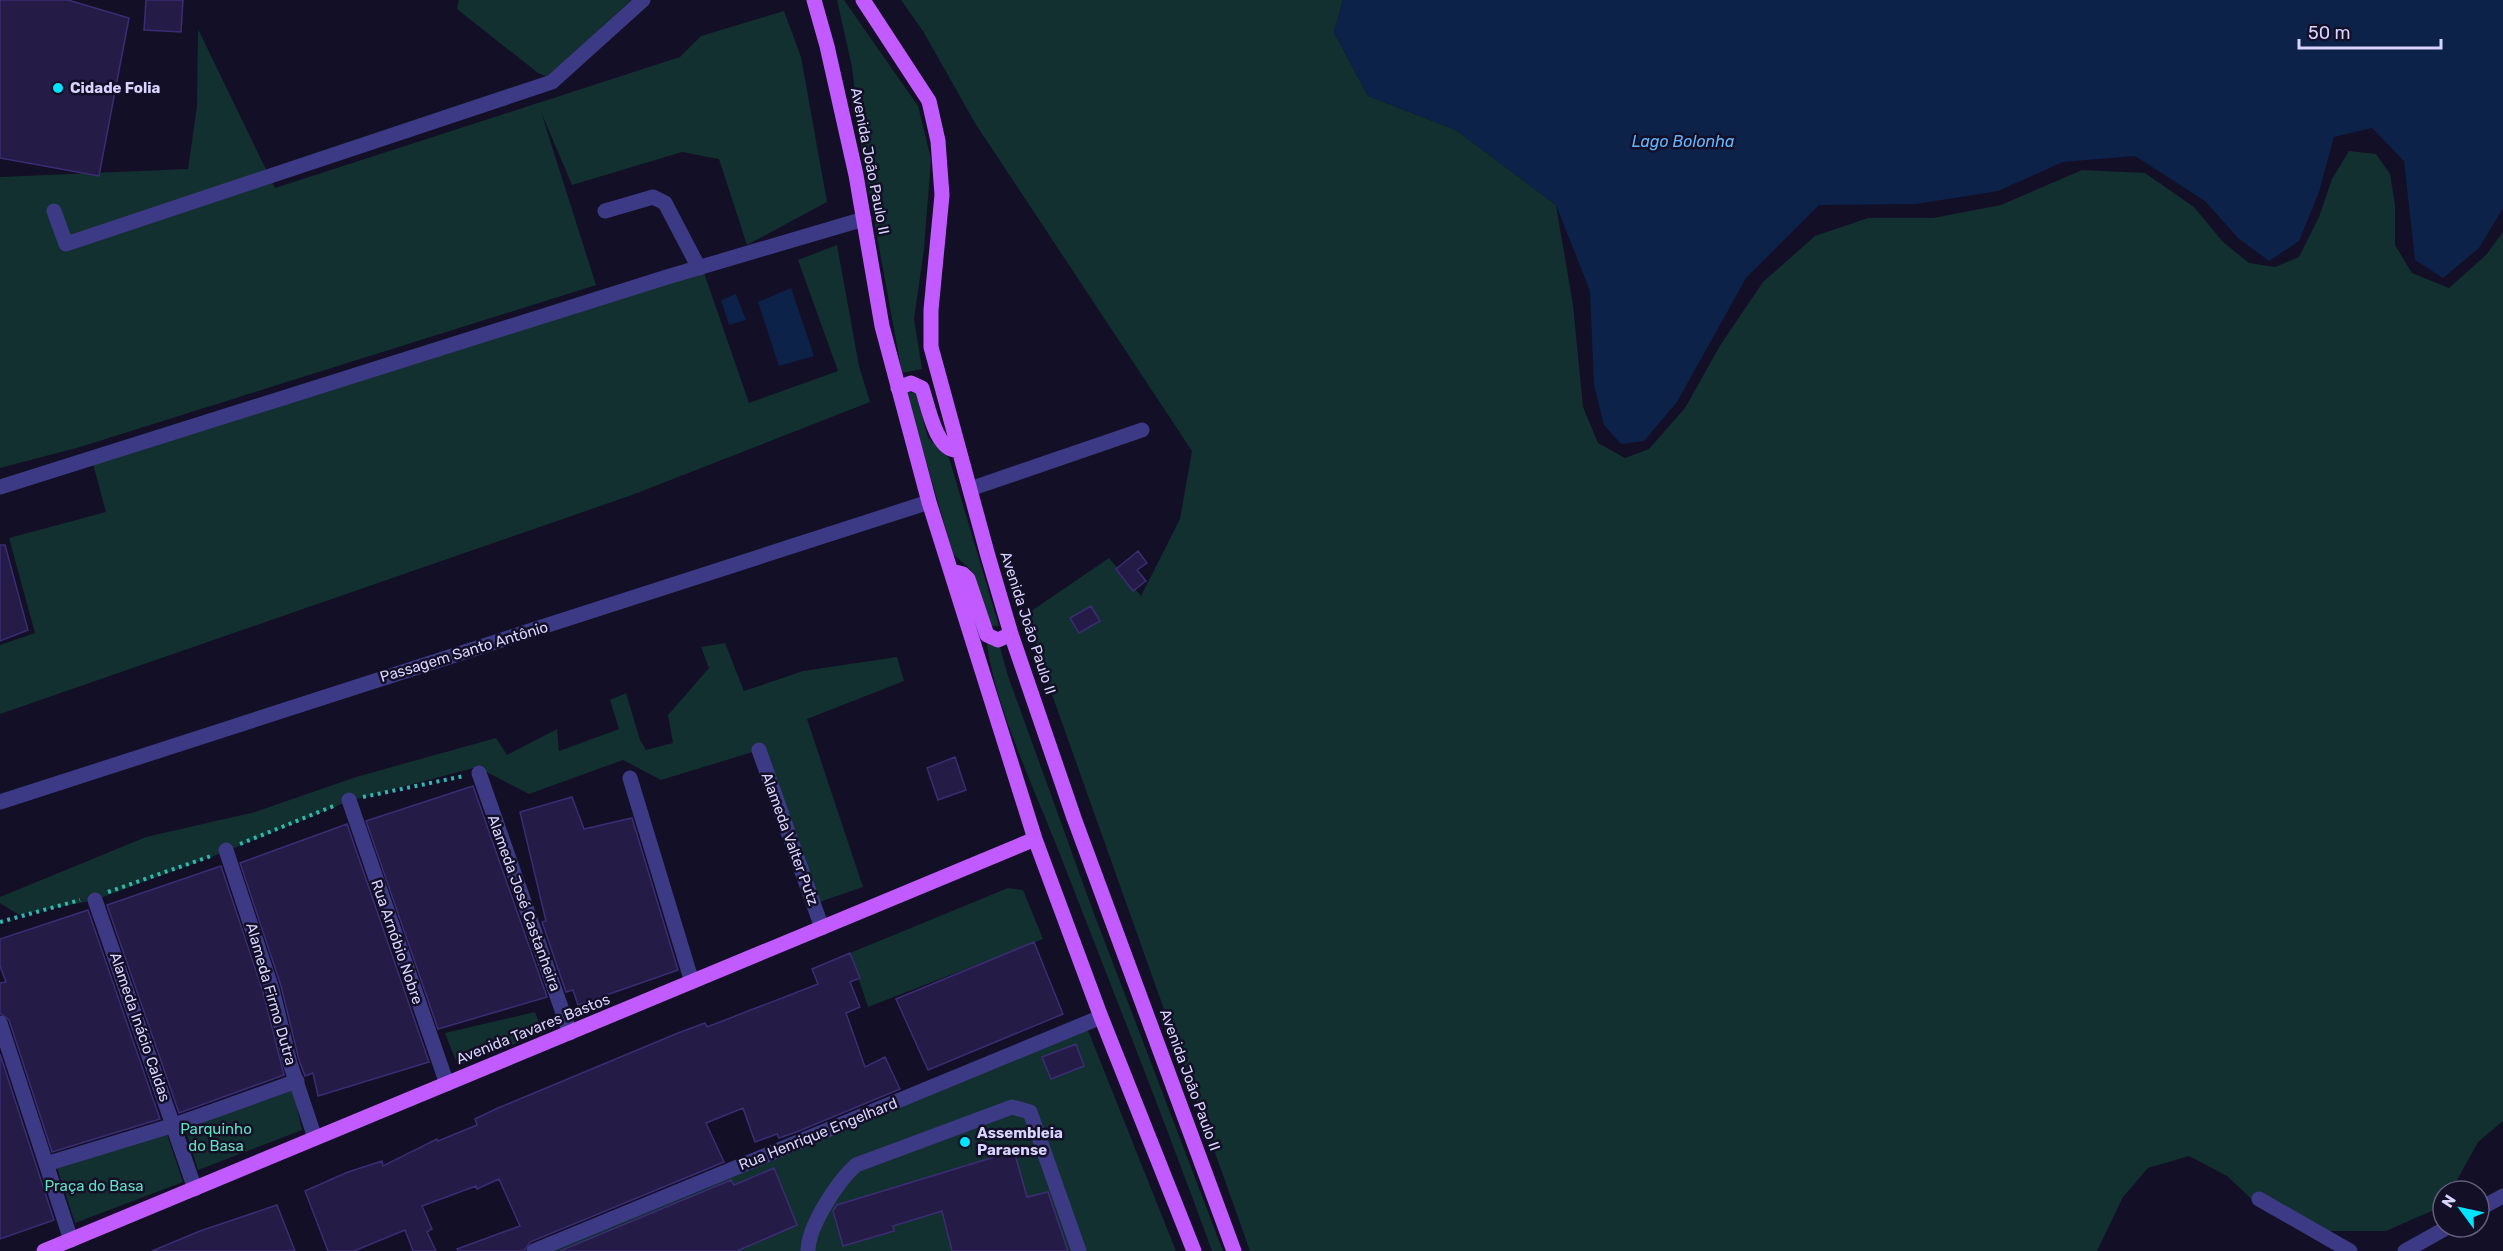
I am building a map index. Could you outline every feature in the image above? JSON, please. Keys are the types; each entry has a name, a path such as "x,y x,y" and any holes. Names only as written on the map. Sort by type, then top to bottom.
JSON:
{"main road":[{"name":"Avenida João Paulo II","path":"814,0 827,46 864,219 882,326 929,502 1035,838 1101,1017 1194,1251"},
{"name":"Avenida João Paulo II","path":"863,0 929,101 938,141 942,195 931,310 931,347 1011,634 1074,818 1234,1251"},
{"path":"898,388 911,383 922,388 941,444 952,451 958,450"},
{"path":"951,572 963,574 968,579 987,635 998,640 1011,634"},
{"name":"Avenida Tavares Bastos","path":"44,1251 570,1034 1035,838"}],"street":[{"path":"54,211 66,244 552,82 643,0"},
{"path":"604,211 653,197 665,203 699,268"},
{"path":"0,487 699,268 864,219"},
{"path":"970,489 1142,430"},
{"name":"Passagem Santo Antônio","path":"0,802 929,502"},
{"name":"Alameda Valter Putz","path":"759,750 822,928"},
{"name":"Alameda José Castanheira","path":"479,773 570,1034"},
{"path":"630,778 692,982"},
{"name":"Rua Arnóbio Nobre","path":"349,800 447,1084"},
{"name":"Alameda Firmo Dutra","path":"226,850 272,989 315,1138"},
{"name":"Alameda Inácio Caldas","path":"95,897 195,1189"},
{"name":"Rua Henrique Engelhard","path":"534,1251 1101,1017"},
{"path":"0,1023 70,1240"},
{"path":"46,1164 174,1125 297,1081"},
{"path":"808,1251 810,1237 837,1185 856,1165 1012,1107 1030,1112 1079,1251"},
{"path":"2259,1199 2350,1251"},
{"path":"2405,1251 2431,1236"}],"path":[{"path":"0,922 95,897 226,850 349,800 479,773"}],"green space":[{"path":"459,0 631,0 548,77 538,73 457,9"},
{"path":"837,0 844,0 918,106 931,159 924,249 914,319 922,369 902,373 862,154 852,67"},
{"path":"901,0 1343,0 1334,32 1368,96 1456,130 1556,205 1573,305 1583,407 1598,443 1625,458 1649,449 1685,408 1721,344 1763,282 1815,236 1868,218 1933,218 2001,205 2082,170 2145,173 2194,207 2223,242 2249,263 2275,267 2299,257 2319,217 2332,179 2349,151 2376,154 2390,174 2395,205 2395,245 2412,273 2449,288 2486,255 2503,232 2503,1121 2478,1142 2458,1179 2431,1179 2431,1211 2386,1231 2330,1231 2259,1206 2227,1176 2189,1156 2148,1168 2123,1197 2097,1251 1250,1251 1024,616 1109,558 1141,596 1180,519 1192,451 975,123 923,31"},
{"path":"784,11 801,57 827,202 747,245 719,159 682,152 572,185 541,112 596,285 80,447 0,468 0,177 188,169 197,106 198,29 275,188 680,57 701,36"},
{"path":"837,245 859,366 870,402 632,495 0,714 0,645 35,633 9,538 106,512 92,460 702,267 749,403 838,371 798,260"},
{"path":"906,392 916,393 928,438 949,458 999,626 990,626 970,569 953,554"},
{"path":"986,638 999,644 1008,676 1093,911 1223,1251 1212,1251 1138,1054 1017,749 990,664"},
{"path":"725,643 744,691 803,671 897,657 904,681 807,719 863,887 814,904 759,750 661,780 623,760 529,794 477,767 349,801 227,851 95,900 19,915 0,903 0,897 146,837 255,812 356,777 496,738 507,755 557,729 559,751 619,729 610,700 626,693 640,740 646,750 673,743 668,715 709,668 701,647"},
{"path":"1008,888 1023,890 1043,939 868,1007 850,953"},
{"path":"535,1012 543,1033 458,1066 445,1033"},
{"name":"Assembleia Paraense","path":"1085,1023 1176,1251 535,1251"},
{"name":"Parquinho do Basa","path":"293,1090 302,1130 198,1170 184,1125"},
{"name":"Praça do Basa","path":"166,1131 183,1182 75,1223 57,1168"}],"water":[{"name":"Lago Bolonha","path":"1343,0 2503,0 2503,208 2479,248 2443,278 2415,260 2404,161 2372,128 2334,137 2319,192 2299,241 2269,261 2238,238 2205,201 2135,156 2063,162 1998,191 1916,204 1819,205 1746,278 1677,402 1644,441 1621,444 1604,425 1594,385 1590,291 1556,205 1456,130 1368,96 1334,32"},
{"path":"791,288 814,356 779,366 758,302"},
{"path":"736,294 746,320 729,325 721,300"}],"building":[{"name":"Cidade Folia","path":"0,0 68,0 129,18 99,176 0,158"},
{"path":"146,0 183,0 181,32 144,30"},
{"path":"0,545 5,545 28,630 0,641"},
{"path":"1138,551 1147,563 1137,570 1146,581 1133,591 1116,569"},
{"path":"1091,606 1100,621 1079,633 1070,618"},
{"path":"955,757 966,790 938,800 927,768"},
{"path":"473,786 547,997 438,1029 366,821"},
{"path":"572,797 584,829 632,818 678,970 578,1005 573,990 566,992 542,922 546,921 520,812"},
{"path":"347,824 429,1062 318,1096 313,1073 305,1076 299,1060 281,986 240,863"},
{"path":"221,866 263,992 284,1075 179,1113 107,905"},
{"path":"88,910 160,1119 52,1152 9,1020 0,1013 0,983 6,982 0,966 0,939"},
{"path":"1034,942 1063,1014 928,1070 896,999"},
{"path":"850,953 860,978 850,982 860,1007 846,1013 865,1067 885,1057 900,1089 779,1138 777,1134 755,1142 743,1108 706,1123 724,1162 530,1242 524,1251 458,1251 457,1249 520,1226 499,1179 477,1189 476,1186 422,1206 432,1229 427,1232 436,1251 413,1251 405,1230 354,1251 328,1251 305,1191 348,1172 382,1161 383,1166 437,1139 438,1141 477,1125 475,1119 498,1108 678,1033 705,1023 707,1027 818,984 812,969"},
{"path":"1076,1044 1084,1066 1051,1079 1042,1057"},
{"path":"0,1054 54,1220 0,1239"},
{"path":"1014,1151 1027,1197 1048,1192 1068,1251 952,1251 942,1211 893,1226 894,1231 843,1246 833,1211 837,1205"},
{"path":"774,1168 797,1225 737,1251 560,1251 731,1180 734,1185"},
{"path":"277,1205 295,1251 152,1251 200,1231"}],"place":[{"name":"Cidade Folia","path":"58,88"},
{"name":"Assembleia Paraense","path":"965,1142"}]}
